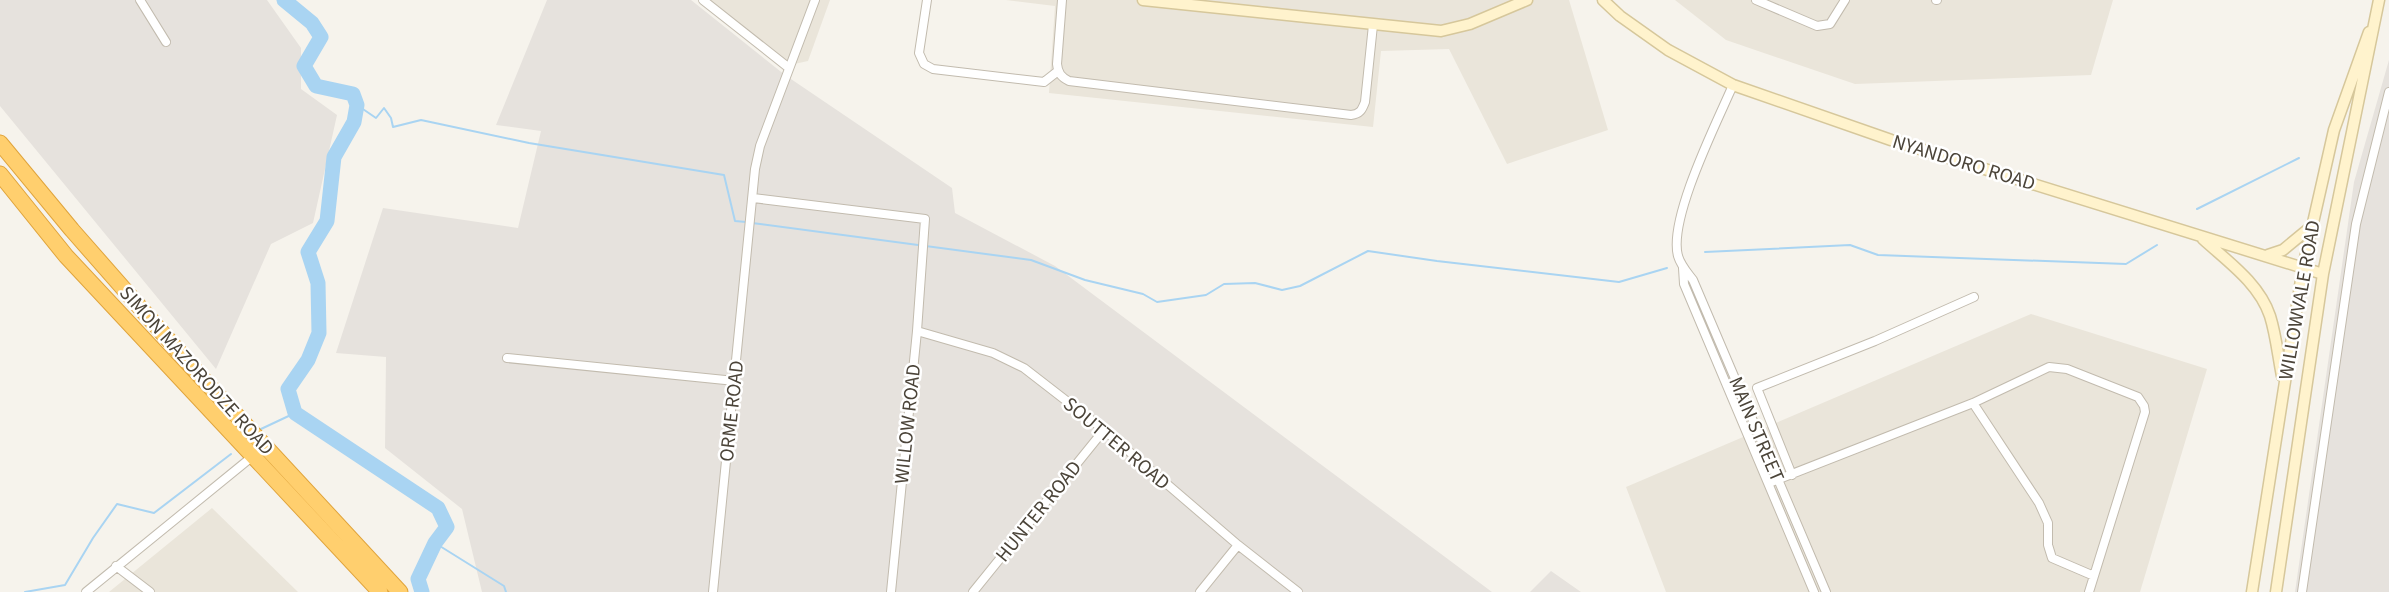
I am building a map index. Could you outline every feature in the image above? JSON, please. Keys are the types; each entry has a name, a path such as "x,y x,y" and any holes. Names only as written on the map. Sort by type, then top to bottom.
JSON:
{"highway":[{"name":"SIMON MAZORODZE ROAD","path":"0,143 72,230 194,369 400,592"},
{"name":"SIMON MAZORODZE ROAD","path":"0,174 66,256 380,592"}],"main road":[{"path":"1143,0 1442,31 1456,29 1527,0"},
{"name":"NYANDORO ROAD","path":"1603,0 1620,16 1668,50 1733,85 1891,140 2268,255 2323,274"},
{"name":"WILLOWVALE ROAD","path":"2276,592 2323,274 2379,0"},
{"name":"WILLOWVALE ROAD","path":"2252,592 2283,385 2312,226 2334,130 2357,60 2376,15"},
{"path":"2268,255 2283,250 2312,226"},
{"path":"2200,236 2248,281 2263,302 2274,333 2283,385"}],"street":[{"path":"140,0 166,42"},
{"path":"703,0 789,68"},
{"path":"753,198 755,169 760,146 815,0"},
{"path":"927,0 919,53 924,64 933,69 1044,82 1058,71"},
{"path":"1062,0 1058,71 1062,78 1077,82 1351,115 1358,114 1365,102 1373,25"},
{"path":"1756,0 1817,26 1830,24 1845,0"},
{"name":"MAIN STREET","path":"1733,85 1688,189 1676,240 1678,256 1683,268 1684,284 1814,592"},
{"path":"2302,592 2356,224 2389,92"},
{"name":"ORME ROAD","path":"713,592 753,198"},
{"name":"WILLOW ROAD","path":"753,198 926,219 891,592"},
{"name":"MAIN STREET","path":"1683,268 1693,279 1826,592"},
{"path":"1792,475 1757,388 1875,341 1974,297"},
{"name":"SOUTTER ROAD","path":"917,331 972,346 1010,360 1024,368 1104,430 1238,545 1298,592"},
{"path":"507,358 735,381"},
{"path":"1769,483 1973,403 2038,372 2057,367 2067,369 2130,393 2142,401 2145,412 2089,592"},
{"path":"1973,403 2039,503 2048,523 2048,545 2052,558 2094,576"},
{"name":"HUNTER ROAD","path":"973,592 1104,430"},
{"path":"86,592 253,456"},
{"path":"1200,592 1238,545"},
{"path":"116,566 150,592"}],"shaded area":[{"path":"0,0 267,0 301,48 301,89 337,115 313,223 271,244 216,369 0,106"},
{"path":"547,0 691,0 785,75 952,188 955,213 1055,266 1492,592 482,592 462,509 385,448 386,357 336,353 383,208 518,228 541,131 496,125"},
{"path":"703,0 830,0 808,61 785,66"},
{"path":"1006,0 1569,0 1608,130 1507,164 1449,49 1381,51 1373,127 1049,93 1055,6"},
{"path":"1675,0 2113,0 2091,75 1855,84 1726,40"},
{"path":"2389,60 2389,592 2295,592 2354,182"},
{"path":"2031,314 2207,369 2140,592 1666,592 1626,487"},
{"path":"212,508 298,592 109,592"},
{"path":"1551,571 1581,592 1530,592"}],"waterway":[{"path":"284,0 312,23 321,37 304,66 316,86 353,94 357,105 354,122 334,157 327,221 308,252 318,283 319,333 308,360 288,389 295,413 438,508 447,527 435,543 418,579 422,592"},
{"path":"357,105 376,118 384,108 391,118 393,127 421,120 529,143 724,175 735,221 746,222"},
{"path":"2197,209 2299,158"},
{"path":"752,223 1031,260 1085,280 1143,294 1157,302 1206,295 1224,284 1255,283 1282,290 1300,286 1368,251 1619,282 1667,268"},
{"path":"1705,252 1850,245 1878,255 2126,264 2157,245"},
{"path":"261,429 295,413"},
{"path":"25,592 65,585 93,538 117,504 154,513 231,454"},
{"path":"435,543 504,586 506,592"}]}
